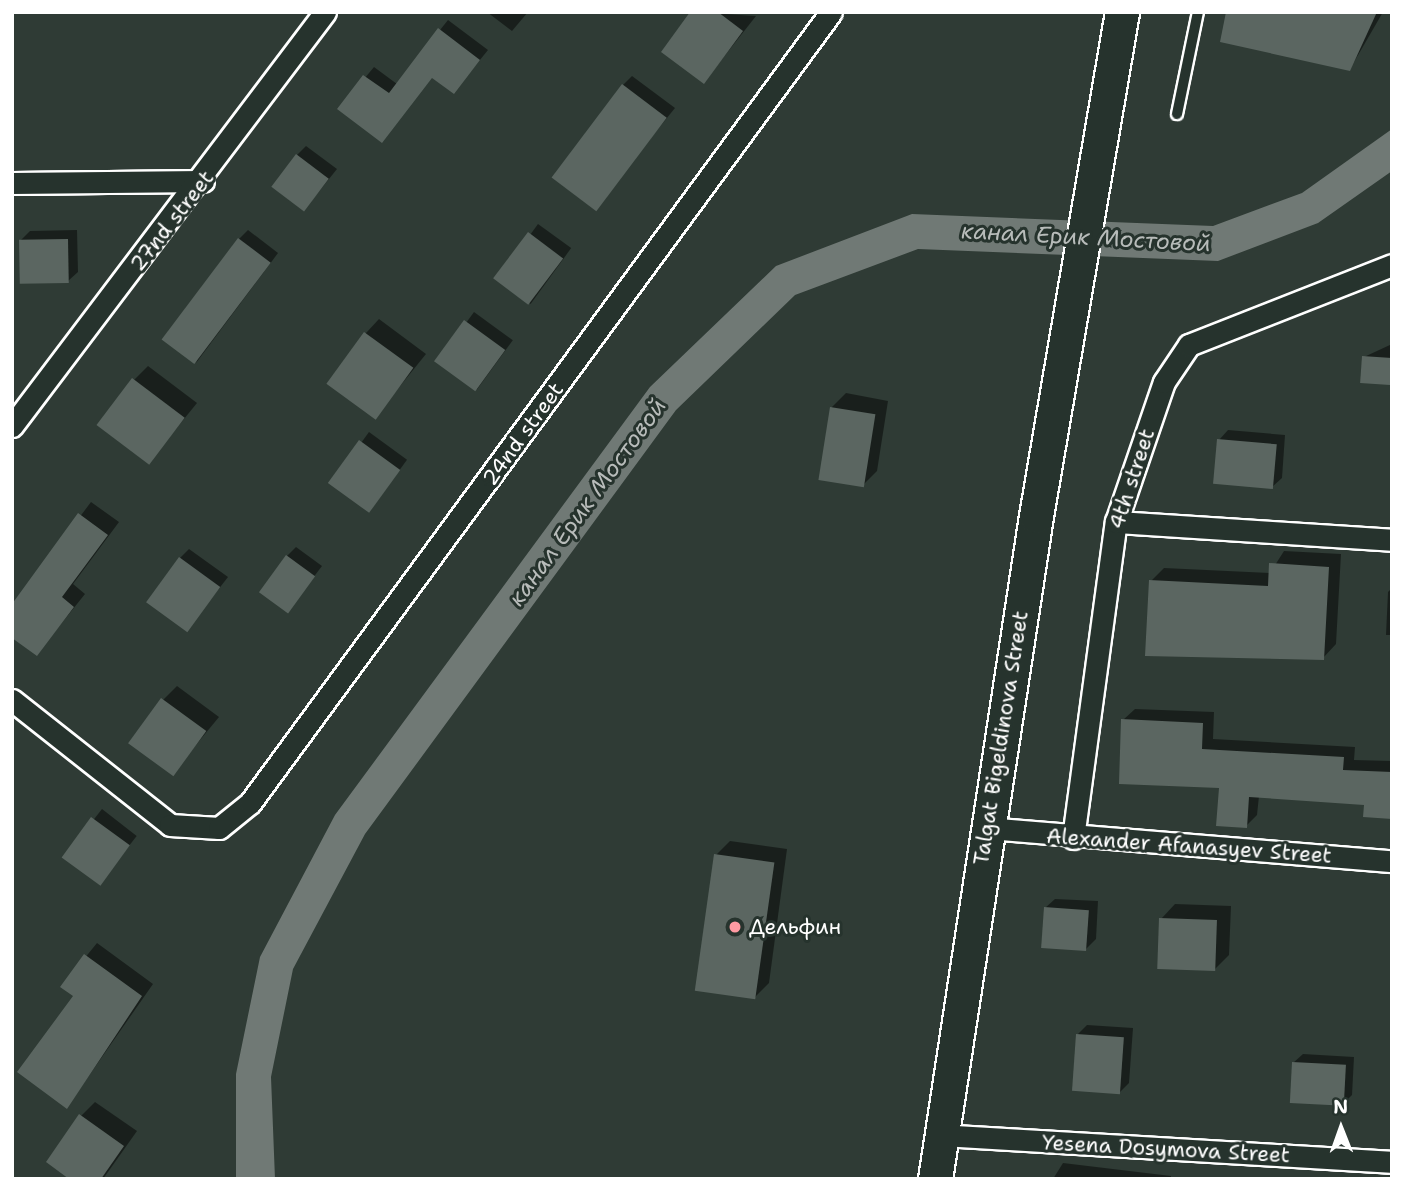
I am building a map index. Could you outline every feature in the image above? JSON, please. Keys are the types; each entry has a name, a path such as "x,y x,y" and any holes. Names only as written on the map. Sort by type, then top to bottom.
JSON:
{"main road":[{"name":"Talgat Bigeldinova Street","path":"935,1179 986,828 1122,12"}],"street":[{"name":"27nd street","path":"12,426 203,181 325,12"},
{"name":"24nd street","path":"12,700 170,825 196,831 219,828 250,803 831,12"},
{"path":"12,183 203,181"},
{"name":"4th street","path":"1073,838 1116,522 1164,382 1189,345 1392,265"},
{"path":"1116,522 1392,540"},
{"name":"Alexander Afanasyev Street","path":"986,828 1073,838 1392,861"},
{"name":"Yesena Dosymova Street","path":"940,1135 1392,1162"}],"lane":[{"path":"1177,114 1198,12"}],"water":[{"name":"канал Ерик Мостовой","path":"1392,129 1392,171 1318,223 1218,261 918,249 795,295 676,410 365,834 293,969 271,1077 275,1179 236,1179 236,1074 260,957 335,815 650,387 776,266 912,214 1213,226 1302,193"}],"building":[{"path":"690,12 718,12 743,31 704,84 661,52"},
{"path":"1226,12 1377,12 1350,71 1220,42"},
{"path":"438,28 480,60 454,94 432,78 382,143 337,109 363,75 389,93"},
{"path":"622,84 667,118 596,211 552,177"},
{"path":"296,154 329,179 304,211 271,187"},
{"path":"528,232 563,258 528,305 493,278"},
{"path":"238,238 271,263 194,364 162,339"},
{"path":"68,239 69,283 20,284 19,240"},
{"path":"464,320 505,350 475,391 434,361"},
{"path":"364,332 413,368 376,420 326,384"},
{"path":"1362,356 1392,358 1390,385 1360,383"},
{"path":"132,378 185,418 149,465 96,425"},
{"path":"830,407 875,414 864,487 818,480"},
{"path":"1217,439 1277,444 1273,489 1213,484"},
{"path":"359,440 400,470 369,513 328,483"},
{"path":"78,513 108,535 62,597 74,607 37,656 12,638 12,604"},
{"path":"286,555 315,576 288,613 259,592"},
{"path":"179,557 220,587 187,632 146,602"},
{"path":"1269,563 1329,567 1324,660 1145,656 1149,580 1268,586"},
{"path":"161,698 206,731 173,776 128,743"},
{"path":"1121,719 1203,723 1202,749 1344,757 1343,770 1392,772 1392,819 1363,817 1364,805 1249,797 1247,828 1216,826 1219,788 1119,784"},
{"path":"91,817 130,845 100,886 62,857"},
{"name":"Дельфин","path":"714,854 774,862 755,999 695,991"},
{"path":"1044,907 1089,910 1086,951 1041,948"},
{"path":"1159,918 1217,920 1215,971 1157,969"},
{"path":"84,954 142,996 67,1109 17,1072 73,996 60,987"},
{"path":"1076,1034 1124,1037 1120,1094 1072,1091"},
{"path":"1292,1062 1346,1065 1344,1106 1290,1103"},
{"path":"79,1114 124,1146 101,1179 69,1179 46,1162"}],"place":[{"name":"Дельфин","path":"735,927"}]}
